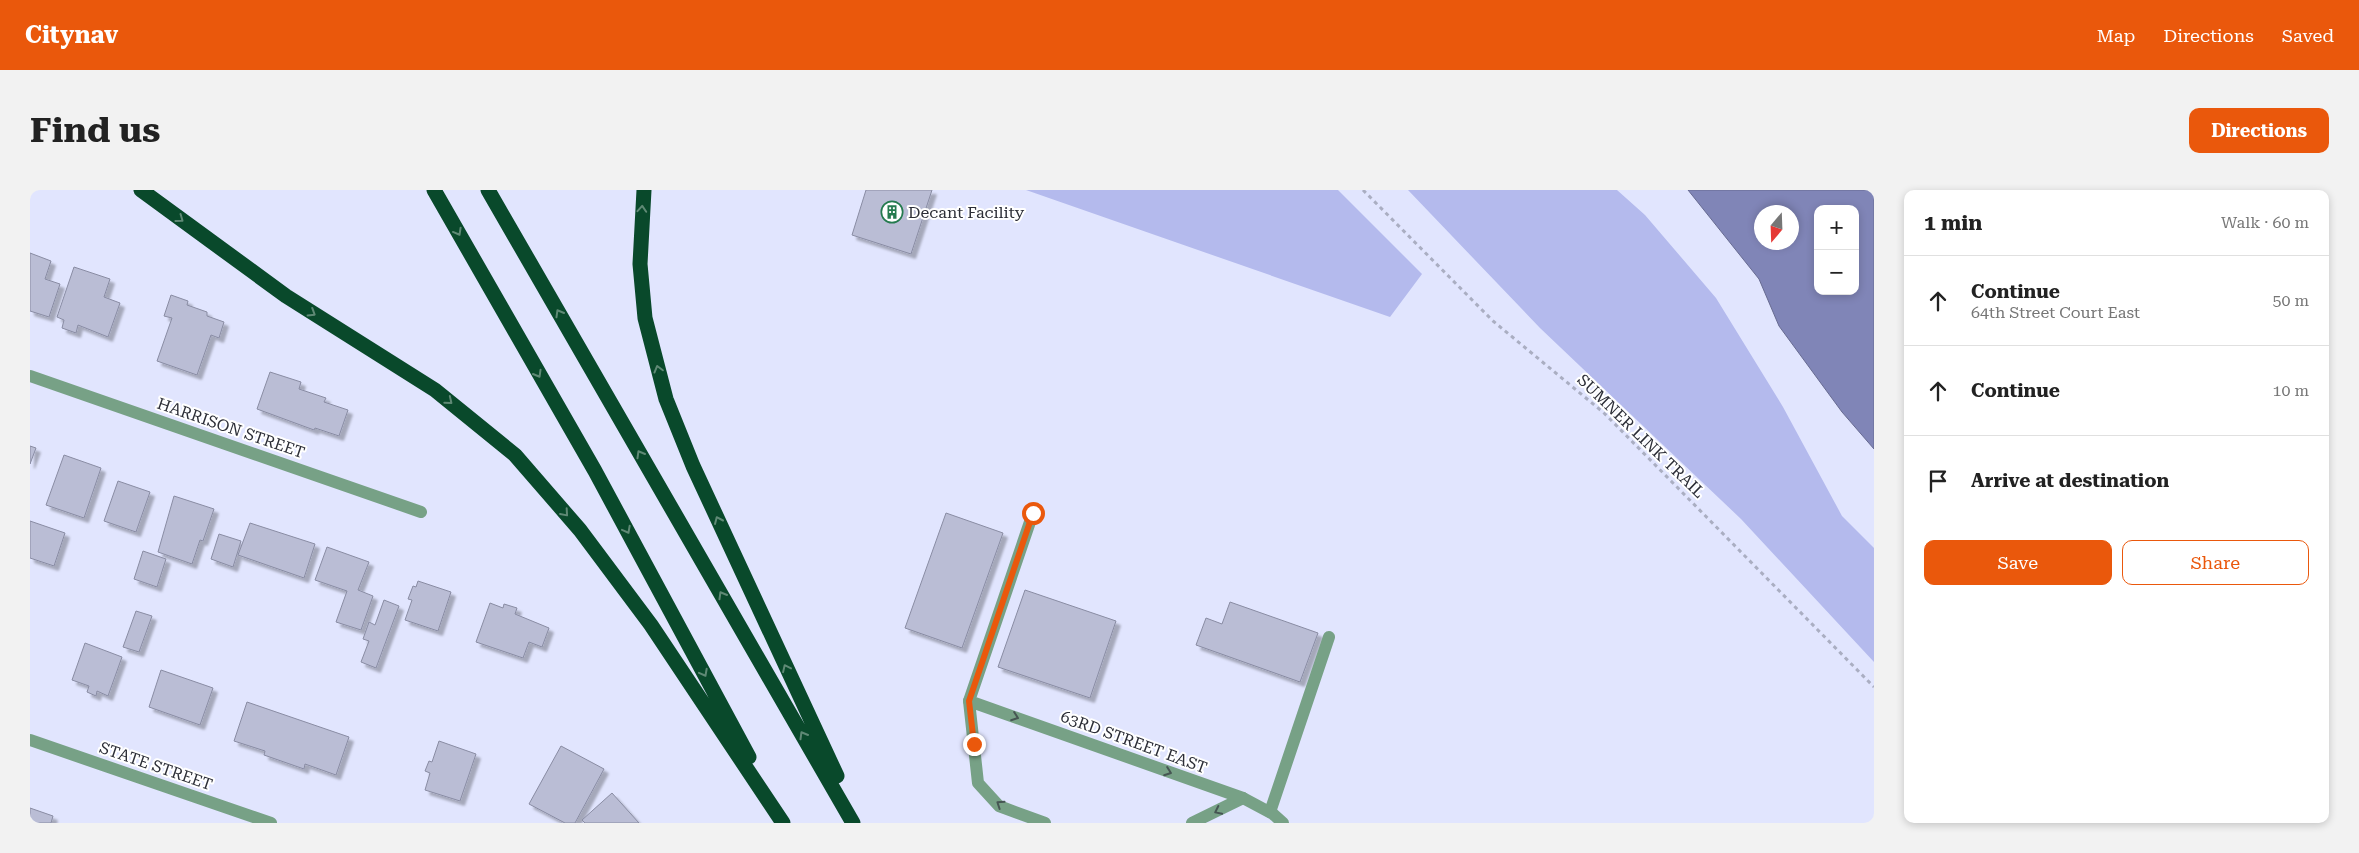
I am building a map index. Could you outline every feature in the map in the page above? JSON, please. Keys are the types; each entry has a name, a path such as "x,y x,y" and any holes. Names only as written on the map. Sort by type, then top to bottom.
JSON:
{"highway":[{"path":"141,190 286,296 435,390 515,455 580,530 651,625 784,823"},
{"path":"434,190 595,471 784,823"},
{"path":"488,190 853,823"},
{"path":"644,190 640,264 645,318 666,399 693,466 858,823"}],"street":[{"name":"HARRISON STREET","path":"30,376 421,512"},
{"path":"1033,513 969,701 978,783 1000,806 1045,823"},
{"path":"1270,812 1329,637"},
{"name":"63RD STREET EAST","path":"969,701 1243,798 1270,812 1284,823"},
{"name":"STATE STREET","path":"30,740 271,823"},
{"path":"1192,823 1243,798"}],"path":[{"name":"SUMNER LINK TRAIL","path":"1363,190 1493,321 1604,414 1874,686"}],"shaded area":[{"path":"1026,190 1338,190 1422,274 1390,317"},
{"path":"1408,190 1617,190 1645,215 1716,298 1783,407 1842,516 1874,548 1874,662 1741,519 1540,328"},
{"path":"1688,190 1874,190 1874,449 1842,412 1779,326 1759,279"}],"building":[{"name":"Decant Facility","path":"866,190 932,190 911,254 852,235"},
{"path":"30,253 51,261 45,279 60,284 49,317 30,311"},
{"path":"74,267 110,279 104,297 120,303 108,337 78,325 76,333 62,328 64,320 57,317"},
{"path":"171,295 188,301 187,305 207,312 207,316 224,322 219,338 211,335 197,375 157,361 172,318 164,316"},
{"path":"270,372 301,382 299,389 326,398 324,402 348,410 339,436 315,428 314,430 257,409"},
{"path":"30,446 36,448 30,464"},
{"path":"64,455 101,468 84,518 46,505"},
{"path":"118,481 150,492 136,532 104,521"},
{"path":"174,496 214,509 203,541 200,540 192,564 158,552"},
{"path":"946,513 1003,533 962,648 905,628"},
{"path":"30,521 65,533 54,566 30,558"},
{"path":"250,523 315,544 304,578 238,555"},
{"path":"219,534 241,541 233,567 211,559"},
{"path":"327,547 369,562 358,590 373,596 361,630 336,622 347,591 315,580"},
{"path":"143,551 166,559 157,587 134,579"},
{"path":"418,581 451,592 438,631 405,620 412,600 408,599 413,586 416,587"},
{"path":"1025,590 1116,621 1090,698 998,667"},
{"path":"384,600 399,606 376,668 361,662 369,641 363,639 369,622 375,625"},
{"path":"1230,602 1318,633 1300,682 1196,645 1206,618 1222,624"},
{"path":"490,603 503,608 504,604 517,608 515,614 549,628 542,647 529,642 523,658 476,642"},
{"path":"136,611 152,616 139,652 123,647"},
{"path":"85,643 122,657 108,696 97,691 96,696 87,692 89,686 72,680"},
{"path":"161,670 213,688 200,725 149,707"},
{"path":"247,702 349,737 336,775 305,764 304,769 264,755 265,751 234,741"},
{"path":"439,741 476,754 460,801 425,790 430,773 425,771 429,761 432,762"},
{"path":"561,746 604,769 575,823 565,823 529,804"},
{"path":"612,793 639,823 585,823 582,820"},
{"path":"30,808 53,816 51,823 30,823"}],"place":[{"name":"Decant Facility","path":"892,212"}],"route":[{"path":"974,744 969,701 1033,513"}]}
